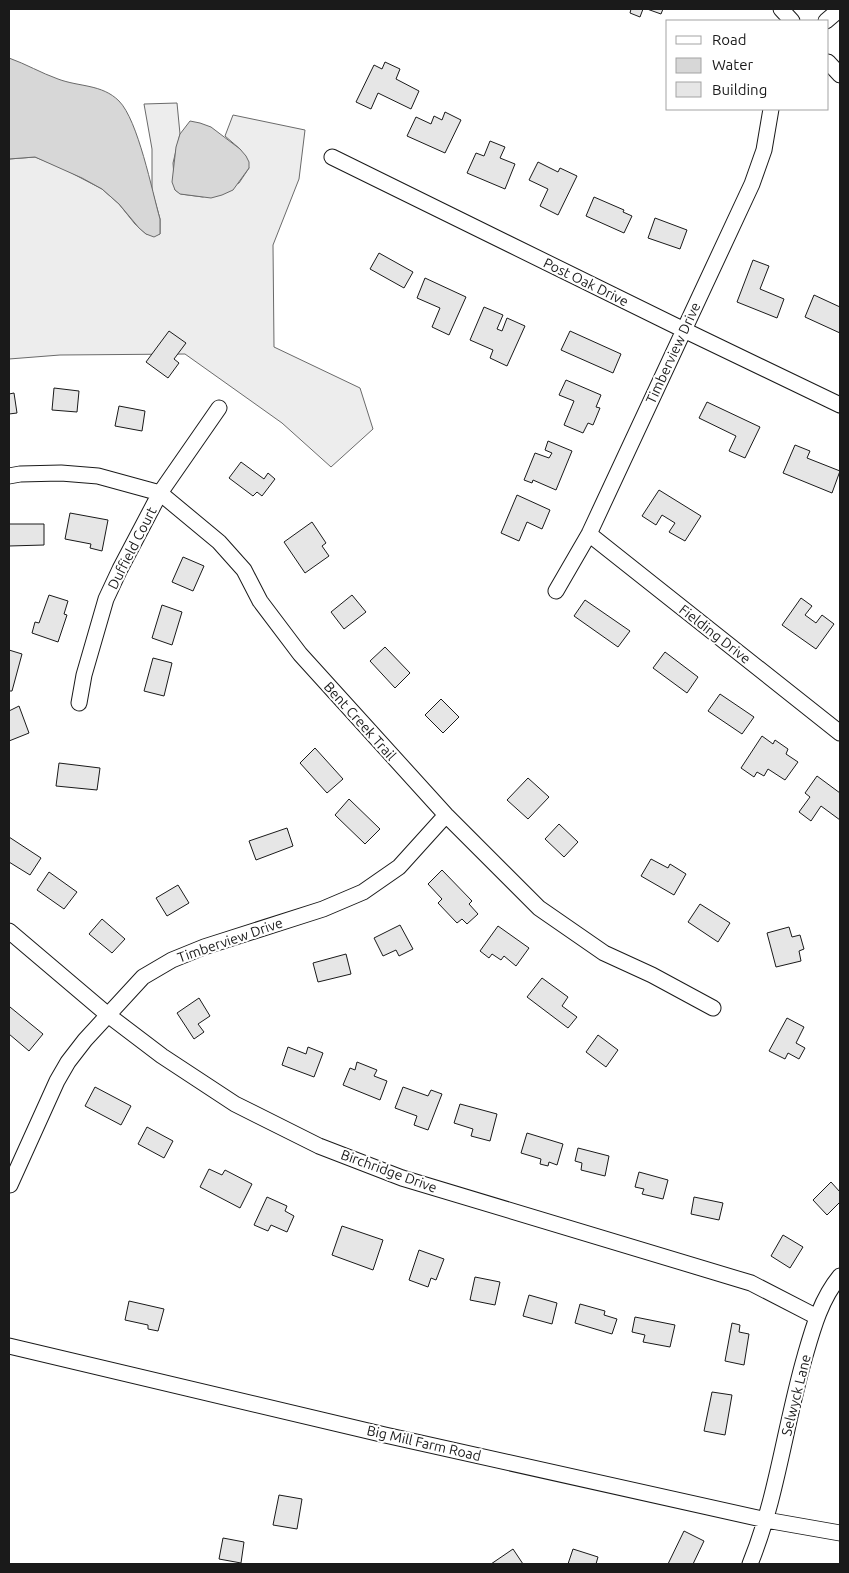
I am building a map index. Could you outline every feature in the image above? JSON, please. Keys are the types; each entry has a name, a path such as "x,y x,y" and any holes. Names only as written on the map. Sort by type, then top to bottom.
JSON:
{"street":[{"path":"781,9 791,20"},
{"path":"827,20 840,9"},
{"path":"829,63 840,75"},
{"name":"Timberview Drive","path":"556,591 589,534 752,184 764,150 771,110"},
{"name":"Post Oak Drive","path":"332,157 840,405"},
{"name":"Duffield Court","path":"79,703 84,675 106,599 120,569 160,493 219,408"},
{"name":"Bent Creek Trail","path":"9,476 61,473 98,476 160,493 219,542 244,570 260,601 300,654 446,815 539,908 604,953 652,975 713,1008"},
{"name":"Fielding Drive","path":"589,534 840,733"},
{"name":"Timberview Drive","path":"9,1185 64,1068 85,1040 143,977 172,960 204,947 324,909 363,892 399,867 446,815"},
{"name":"Birchridge Drive","path":"9,931 108,1015 162,1056 235,1104 319,1146 402,1178 751,1283 817,1317"},
{"name":"Selwyck Lane","path":"750,1564 766,1520 800,1374 817,1317 840,1276"},
{"name":"Big Mill Farm Road","path":"9,1346 385,1435 766,1520 840,1533"}],"shaded area":[{"path":"177,103 180,134 173,163 175,190 181,194 203,197 239,183 249,168 240,149 225,136 233,115 305,130 299,179 273,245 274,347 360,388 373,429 331,467 282,423 185,354 60,355 9,359 9,159 35,157 62,168 102,189 119,204 146,234 160,234 160,219 152,190 152,149 144,104"}],"water":[{"path":"9,58 66,82 98,89 119,101 126,110 144,157 160,219 160,234 154,237 146,234 119,204 102,189 82,178 35,157 9,159"},
{"path":"190,121 211,127 240,149 246,156 249,168 233,190 211,198 180,194 175,190 172,182 176,147 180,134"}],"building":[{"path":"631,9 643,9 640,17 630,13"},
{"path":"647,9 663,9 661,14"},
{"path":"385,62 400,69 396,79 419,91 411,109 378,93 371,109 356,102 374,65 382,69"},
{"path":"445,112 461,120 445,153 407,136 416,117 431,124 434,116 442,120"},
{"path":"490,141 505,147 500,158 515,164 505,189 467,173 476,153 484,156"},
{"path":"538,162 558,172 560,168 577,176 558,215 540,206 548,189 529,180"},
{"path":"594,197 624,210 623,212 632,216 624,233 586,216"},
{"path":"655,218 687,230 680,249 648,238"},
{"path":"379,253 413,272 404,288 370,269"},
{"path":"753,260 769,266 760,289 784,299 777,318 737,302"},
{"path":"425,278 466,297 449,335 432,327 440,308 417,298"},
{"path":"814,295 840,307 840,333 805,317"},
{"path":"484,307 503,315 497,329 502,331 507,318 525,326 507,366 490,358 493,350 470,340"},
{"path":"169,331 186,343 174,359 179,363 168,378 146,362"},
{"path":"570,331 621,354 613,373 561,350"},
{"path":"566,380 601,395 596,407 600,408 593,425 588,423 583,433 564,425 574,401 559,395"},
{"path":"54,388 79,391 77,412 52,410"},
{"path":"14,393 17,413 9,414 9,394"},
{"path":"707,402 760,427 745,458 729,451 736,436 699,418"},
{"path":"119,406 145,411 142,431 115,426"},
{"path":"548,441 572,451 556,490 533,480 532,483 524,480 535,453 549,458 552,453 545,450"},
{"path":"795,445 810,451 807,458 840,471 832,493 783,473"},
{"path":"241,462 264,479 268,473 275,479 262,496 257,492 253,496 229,478"},
{"path":"659,490 701,516 685,541 669,532 675,523 662,515 656,525 642,516"},
{"path":"517,495 550,510 542,529 527,522 519,541 501,533"},
{"path":"70,513 108,520 102,551 90,548 91,544 65,539"},
{"path":"312,522 326,543 322,546 329,556 305,573 284,542"},
{"path":"9,524 44,524 44,545 9,546"},
{"path":"183,557 204,566 193,591 172,582"},
{"path":"49,595 68,601 64,614 67,615 58,642 32,633 35,622 39,623"},
{"path":"352,595 366,612 344,629 331,612"},
{"path":"801,598 812,606 805,615 816,623 822,615 834,624 816,649 782,625"},
{"path":"585,600 630,631 618,647 574,616"},
{"path":"162,605 182,612 172,645 152,638"},
{"path":"385,647 410,673 395,688 370,661"},
{"path":"9,650 22,654 12,691 9,691"},
{"path":"665,652 698,677 687,693 653,668"},
{"path":"153,658 172,663 164,696 144,691"},
{"path":"720,694 754,717 742,734 708,711"},
{"path":"441,699 459,717 443,733 425,715"},
{"path":"19,706 29,733 9,741 9,711"},
{"path":"762,736 773,744 775,740 788,749 786,754 798,762 785,780 768,769 764,776 757,772 754,777 741,768"},
{"path":"315,748 343,779 327,793 300,763"},
{"path":"59,763 100,768 97,790 56,786"},
{"path":"817,776 840,793 840,820 821,806 811,821 799,812 810,797 805,793"},
{"path":"528,778 549,797 528,819 507,800"},
{"path":"349,799 380,829 365,844 335,815"},
{"path":"559,824 578,842 564,857 545,839"},
{"path":"287,828 293,846 256,860 249,841"},
{"path":"9,837 41,858 30,875 9,862"},
{"path":"651,859 668,868 670,864 686,874 674,895 641,876"},
{"path":"442,870 472,901 469,904 478,914 467,924 462,919 457,923 438,903 442,899 428,884"},
{"path":"49,872 77,892 64,909 37,890"},
{"path":"178,885 189,903 167,916 156,898"},
{"path":"700,904 730,923 718,942 688,922"},
{"path":"102,919 125,939 112,953 89,934"},
{"path":"400,925 413,949 399,956 396,950 383,956 374,938"},
{"path":"498,926 529,948 516,966 504,956 501,960 492,954 489,958 480,951"},
{"path":"789,927 792,937 800,935 804,949 799,951 801,961 776,967 767,933"},
{"path":"346,954 351,974 318,982 313,963"},
{"path":"542,978 568,997 562,1006 577,1017 568,1028 527,997"},
{"path":"199,998 210,1016 198,1024 204,1032 194,1039 177,1013"},
{"path":"10,1007 43,1034 29,1051 9,1034"},
{"path":"787,1018 804,1027 796,1043 805,1048 799,1059 788,1053 785,1059 769,1051"},
{"path":"598,1035 618,1050 606,1067 586,1052"},
{"path":"288,1047 306,1054 308,1047 323,1053 314,1077 282,1065"},
{"path":"357,1062 377,1070 374,1076 387,1081 380,1100 343,1085 350,1068 355,1070"},
{"path":"95,1087 131,1106 121,1125 85,1106"},
{"path":"403,1087 428,1096 431,1090 442,1094 428,1130 414,1125 417,1116 395,1108"},
{"path":"460,1104 497,1114 490,1141 471,1136 473,1129 454,1123"},
{"path":"147,1127 173,1141 164,1158 138,1144"},
{"path":"527,1133 563,1144 557,1165 549,1162 548,1166 540,1164 541,1159 521,1153"},
{"path":"578,1148 609,1156 605,1176 581,1170 582,1163 575,1161"},
{"path":"209,1169 222,1175 225,1170 252,1184 240,1208 200,1187"},
{"path":"639,1172 668,1180 663,1199 642,1194 644,1189 635,1187"},
{"path":"831,1182 840,1192 840,1202 827,1215 813,1200"},
{"path":"267,1197 287,1206 285,1211 294,1216 287,1232 271,1225 268,1231 254,1225"},
{"path":"694,1197 723,1203 719,1220 691,1214"},
{"path":"342,1226 383,1240 373,1270 332,1255"},
{"path":"783,1235 803,1247 790,1268 771,1256"},
{"path":"419,1250 444,1259 436,1280 431,1278 428,1287 409,1280"},
{"path":"475,1277 500,1282 495,1305 470,1300"},
{"path":"529,1295 557,1303 552,1324 523,1316"},
{"path":"129,1301 164,1309 158,1331 148,1329 148,1325 125,1320"},
{"path":"580,1304 605,1311 604,1315 617,1319 612,1334 575,1323"},
{"path":"635,1317 675,1325 670,1347 643,1342 645,1335 632,1332"},
{"path":"732,1323 740,1325 739,1332 749,1334 744,1365 725,1361"},
{"path":"712,1392 732,1395 725,1435 704,1431"},
{"path":"279,1495 302,1499 297,1529 273,1525"},
{"path":"684,1531 704,1541 693,1564 668,1564"},
{"path":"223,1538 244,1542 241,1563 219,1559"},
{"path":"513,1549 523,1564 491,1564"},
{"path":"573,1549 598,1557 596,1564 568,1564"}]}
